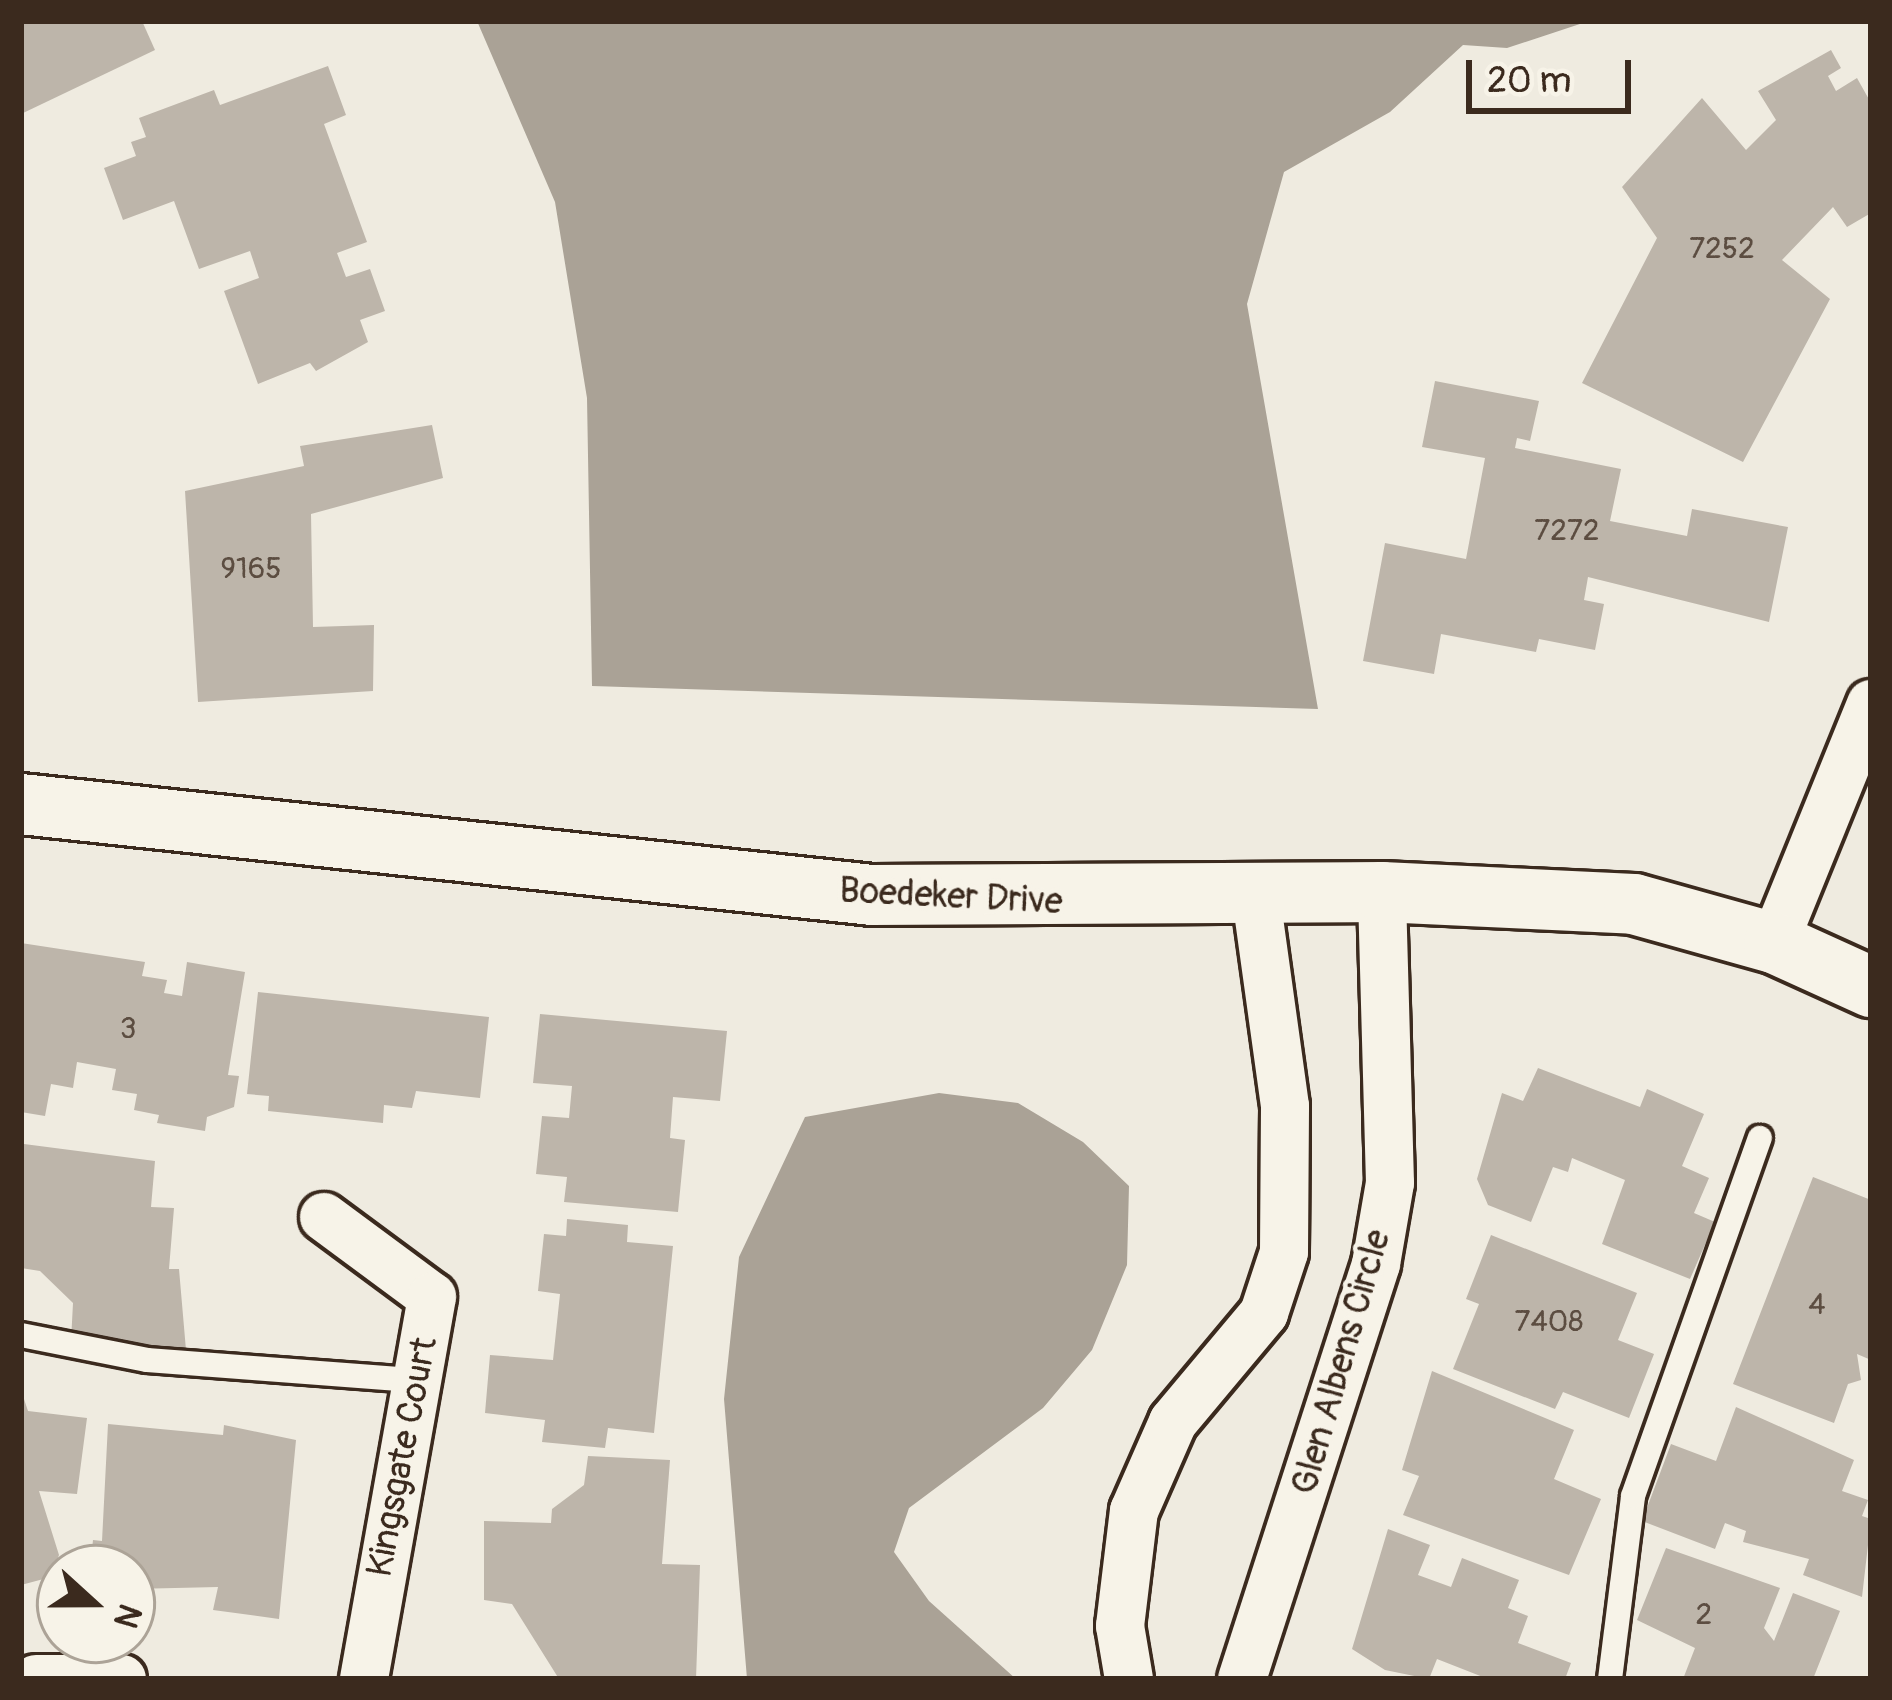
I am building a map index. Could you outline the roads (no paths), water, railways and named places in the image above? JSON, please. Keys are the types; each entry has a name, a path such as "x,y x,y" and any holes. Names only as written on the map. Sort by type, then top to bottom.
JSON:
{"street":[{"path":"1774,943 1871,704"},
{"name":"Boedeker Drive","path":"21,804 872,896 1382,892 1634,904 1774,943 1871,987"},
{"name":"Glen Albens Circle","path":"1242,1679 1376,1264 1390,1183 1382,892"},
{"path":"1129,1679 1120,1626 1134,1511 1173,1422 1264,1313 1284,1252 1285,1106 1256,896"},
{"name":"Kingsgate Court","path":"324,1217 432,1297 364,1679"},
{"path":"36,1679 122,1679"}],"lane":[{"path":"1610,1679 1633,1496 1760,1138"},
{"path":"21,1335 147,1360 415,1380"}]}
